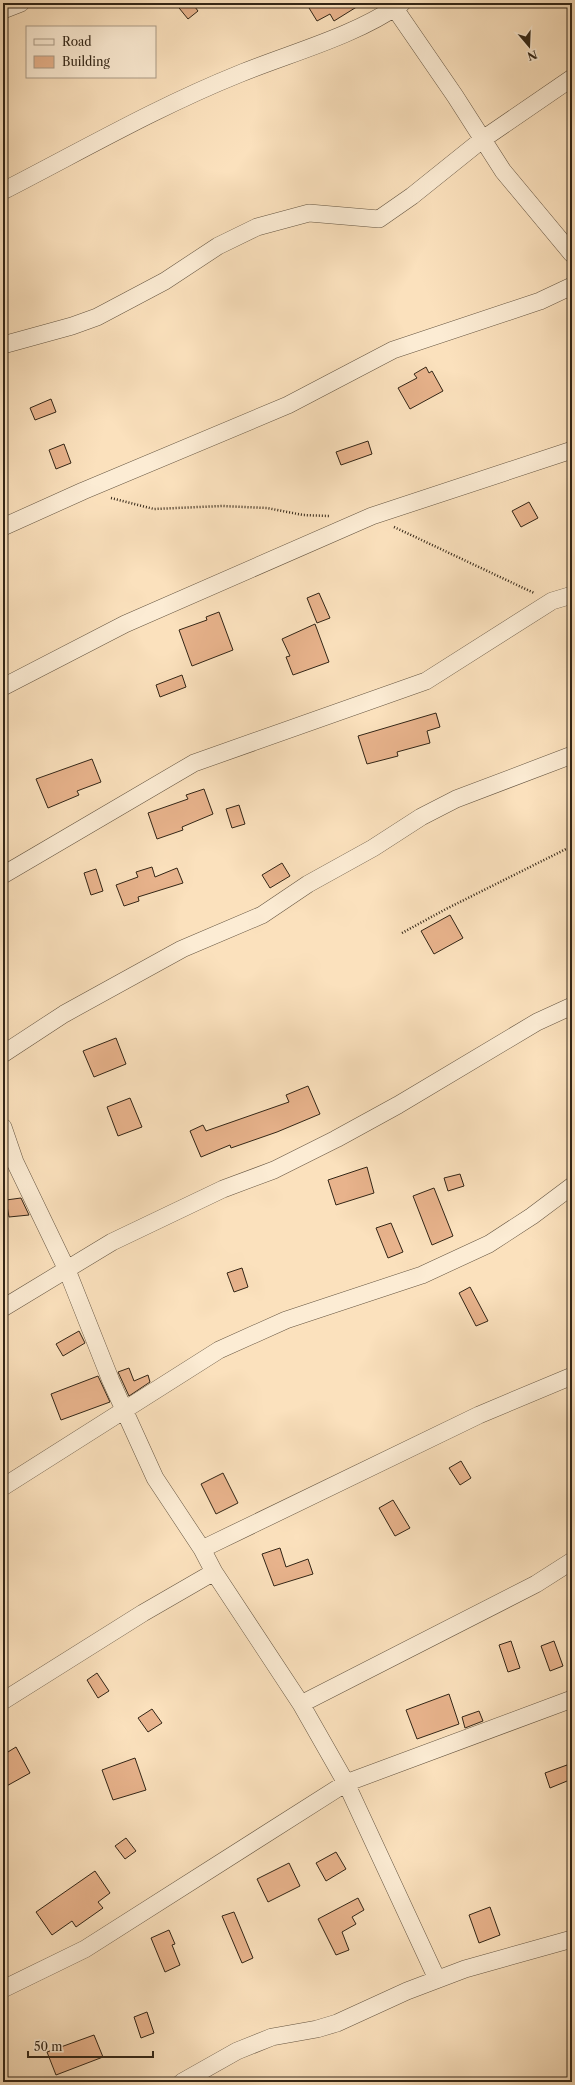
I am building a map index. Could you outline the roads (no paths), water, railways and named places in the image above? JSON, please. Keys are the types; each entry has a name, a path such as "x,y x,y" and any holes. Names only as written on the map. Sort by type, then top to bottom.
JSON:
{"street":[{"path":"3,10 21,3"},
{"path":"3,191 132,122 174,102 239,74 346,33 396,5 503,171 572,254"},
{"path":"3,345 72,326 97,316 165,281 218,246 256,227 309,214 379,219 412,196 483,139 572,78"},
{"path":"3,527 104,482 288,405 393,350 540,301 572,286"},
{"path":"3,687 125,624 372,516 572,450"},
{"path":"3,875 194,763 426,680 552,601 572,595"},
{"path":"3,1054 64,1014 182,949 262,915 308,884 373,848 421,817 456,799 572,755"},
{"path":"3,1308 119,1238 222,1189 274,1170 336,1139 398,1105 537,1022 572,1006"},
{"path":"3,1127 15,1162 67,1270 124,1411 155,1478 202,1549 214,1572 301,1704 346,1783 437,1979"},
{"path":"3,1487 219,1350 286,1320 422,1275 489,1244 532,1216 572,1186"},
{"path":"202,1549 479,1415 572,1376"},
{"path":"301,1704 536,1584 572,1561"},
{"path":"3,1702 143,1613 214,1572"},
{"path":"3,1989 85,1949 346,1783 572,1700"},
{"path":"182,2082 237,2051 272,2037 317,2029 338,2023 407,1991 437,1979 496,1959 572,1939"}]}
